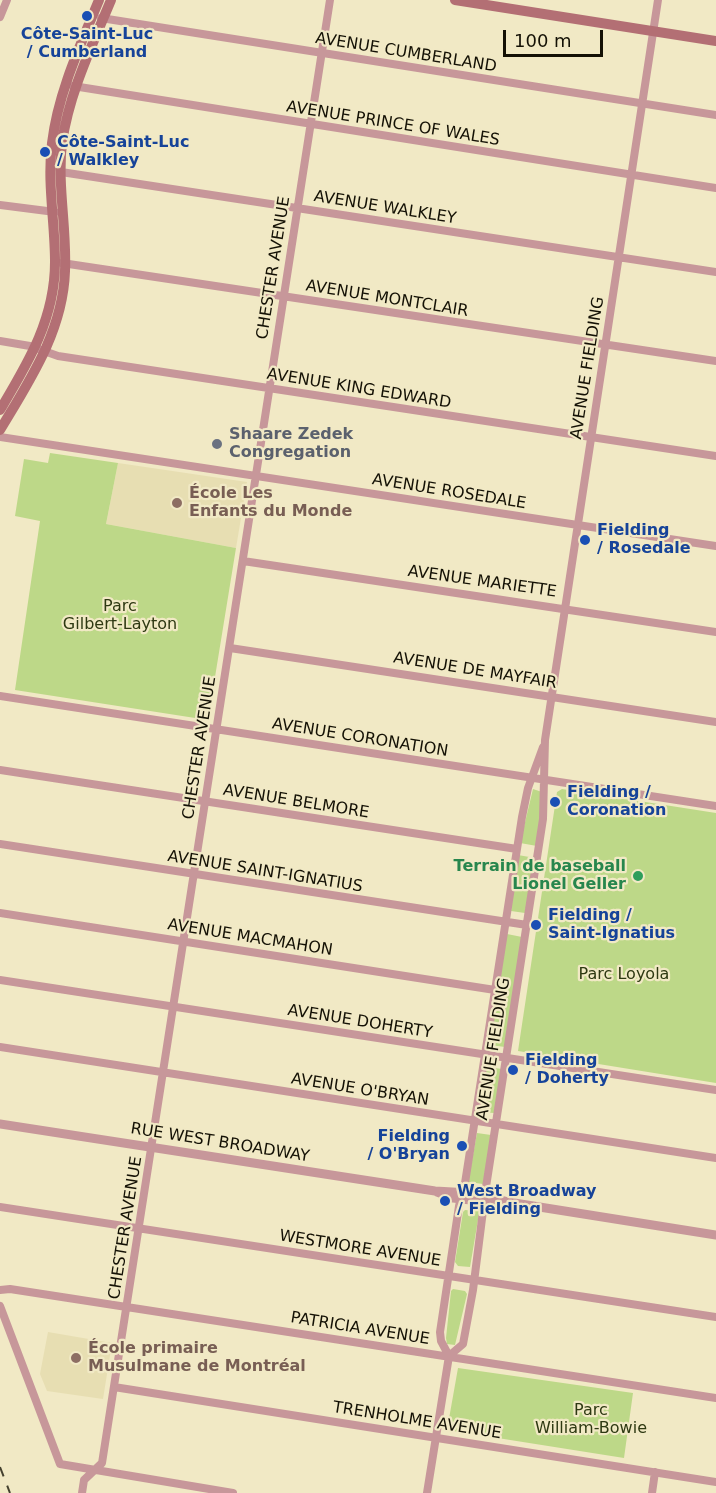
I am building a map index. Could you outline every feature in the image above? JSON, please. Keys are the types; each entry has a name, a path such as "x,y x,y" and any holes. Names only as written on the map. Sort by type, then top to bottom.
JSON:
{"main road":[{"path":"98,17 99,0"},
{"path":"0,430 5,404 40,350 60,263 55,172 71,86 98,17 111,0"},
{"path":"455,0 716,41"}],"street":[{"path":"0,17 7,0"},
{"name":"CHESTER AVENUE","path":"82,1493 84,1480 102,1463 330,0"},
{"name":"AVENUE FIELDING","path":"427,1493 449,1356 440,1337 448,1276 475,1122 517,849 532,778 545,740 658,0"},
{"name":"AVENUE CUMBERLAND","path":"98,17 716,115"},
{"name":"AVENUE PRINCE OF WALES","path":"71,86 716,188"},
{"name":"AVENUE WALKLEY","path":"55,172 716,272"},
{"path":"0,205 57,212"},
{"name":"AVENUE MONTCLAIR","path":"60,263 716,361"},
{"name":"AVENUE KING EDWARD","path":"0,341 40,350 269,388 716,456"},
{"name":"AVENUE ROSEDALE","path":"0,437 716,546"},
{"name":"AVENUE MARIETTE","path":"243,561 716,632"},
{"name":"AVENUE DE MAYFAIR","path":"230,648 716,722"},
{"name":"AVENUE CORONATION","path":"0,696 716,806"},
{"name":"AVENUE FIELDING","path":"449,1356 463,1344 474,1280 543,819 546,780 545,740"},
{"name":"AVENUE BELMORE","path":"0,770 517,849"},
{"name":"AVENUE SAINT-IGNATIUS","path":"0,844 527,925"},
{"name":"AVENUE MACMAHON","path":"0,913 495,990"},
{"name":"AVENUE DOHERTY","path":"0,980 716,1090"},
{"name":"AVENUE O'BRYAN","path":"0,1047 716,1158"},
{"name":"RUE WEST BROADWAY","path":"0,1124 716,1234"},
{"name":"WESTMORE AVENUE","path":"0,1207 716,1317"},
{"name":"PATRICIA AVENUE","path":"0,1290 10,1289 716,1398"},
{"path":"0,1306 57,1461 64,1466 232,1493"},
{"name":"TRENHOLME AVENUE","path":"114,1387 716,1482"},
{"path":"652,1493 655,1472"}],"shaded area":[{"name":"École Les Enfants du Monde","path":"118,463 247,482 236,548 106,524"},
{"name":"École primaire Musulmane de Montréal","path":"48,1332 112,1343 103,1399 47,1391 40,1374"}],"green space":[{"name":"Parc Gilbert-Layton","path":"50,453 118,463 106,524 236,548 208,720 15,690 40,521 15,516 24,459 48,463"},
{"path":"533,789 542,792 537,846 520,843"},
{"name":"Parc Loyola","path":"562,789 716,813 716,1083 518,1051 557,792"},
{"path":"518,855 535,858 525,913 511,911"},
{"path":"507,934 522,937 505,1047 490,1045"},
{"path":"487,1067 502,1069 494,1113 480,1112 479,1109"},
{"path":"477,1133 491,1135 483,1184 468,1182"},
{"path":"465,1210 479,1211 470,1267 458,1266 455,1262"},
{"path":"453,1289 465,1291 467,1294 455,1345 447,1344 446,1338"},
{"name":"Parc William-Bowie","path":"458,1368 633,1393 624,1458 447,1430"}],"railway":[{"path":"0,1467 10,1493"}],"place":[{"name":"Côte-Saint-Luc / Cumberland","path":"87,16"},
{"name":"Côte-Saint-Luc / Walkley","path":"45,152"},
{"name":"Shaare Zedek Congregation","path":"217,444"},
{"name":"École Les Enfants du Monde","path":"177,503"},
{"name":"Fielding / Rosedale","path":"585,540"},
{"name":"Fielding / Coronation","path":"555,802"},
{"name":"Terrain de baseball Lionel Geller","path":"638,876"},
{"name":"Fielding / Saint-Ignatius","path":"536,925"},
{"name":"Fielding / Doherty","path":"513,1070"},
{"name":"Fielding / O'Bryan","path":"462,1146"},
{"name":"West Broadway / Fielding","path":"445,1201"},
{"name":"École primaire Musulmane de Montréal","path":"76,1358"}]}
